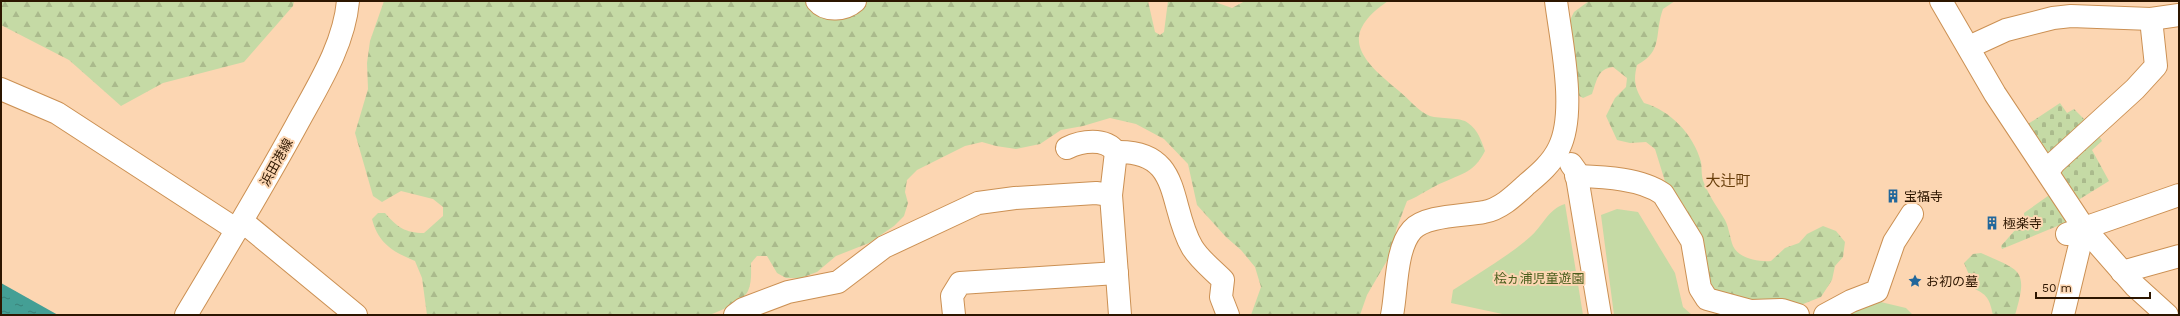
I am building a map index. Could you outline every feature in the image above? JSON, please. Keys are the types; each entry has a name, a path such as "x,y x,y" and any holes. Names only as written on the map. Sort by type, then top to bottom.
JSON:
{"street":[{"name":"浜田港線","path":"186,315 240,225 320,81 337,47 346,16 348,1"},
{"path":"817,1 823,6 834,9 849,6 855,1"},
{"path":"1392,315 1403,247 1413,229 1429,221 1486,212 1506,202 1547,166 1560,148 1566,123 1566,84 1556,1"},
{"path":"1941,1 1995,94 2048,171 2076,231 2122,272 2149,308 2167,315"},
{"path":"1969,47 2006,30 2054,18 2071,16 2151,19 2179,15"},
{"path":"2048,171 2135,89 2156,66 2151,19"},
{"path":"1,89 57,113 240,225 356,315"},
{"path":"1067,148 1083,142 1098,143 1113,147 1116,152 1111,195 1120,315"},
{"path":"1560,148 1576,171 1600,315"},
{"path":"1116,152 1136,154 1149,159 1167,173 1172,183 1180,219 1192,247 1223,280 1221,297 1228,315"},
{"path":"1576,176 1634,182 1657,189 1663,194 1692,241 1700,288 1707,299 1751,311 1782,310 1798,315"},
{"path":"735,315 743,309 788,292 838,282 884,247 978,203 1014,198 1096,193 1111,195"},
{"path":"2076,231 2179,195"},
{"path":"1825,315 1851,301 1877,291 1894,242 1912,214"},
{"path":"2063,315 2076,231"},
{"path":"2122,272 2179,256"},
{"path":"954,315 952,296 960,283 1117,273"}],"green space":[{"path":"1,1 294,1 293,6 244,62 163,83 121,106 69,60 1,25"},
{"path":"384,1 1148,1 1155,32 1160,35 1164,32 1168,1 1212,1 1232,8 1245,1 1388,1 1372,14 1363,25 1359,37 1360,48 1365,58 1374,69 1426,114 1434,117 1461,120 1468,123 1477,132 1485,151 1477,163 1468,171 1407,201 1396,230 1395,247 1367,295 1360,315 1251,315 1261,287 1255,267 1241,250 1226,237 1197,205 1188,164 1164,139 1136,124 1110,118 1083,126 1061,130 1040,144 1016,149 982,142 965,146 917,170 907,180 905,192 908,203 904,216 894,226 869,243 836,256 817,272 801,278 786,278 777,273 767,256 757,256 751,263 750,284 746,294 731,305 709,315 427,315 422,278 415,261 388,246 378,234 372,219 378,213 385,213 393,222 402,228 412,232 424,233 443,216 443,207 433,199 401,191 382,202 373,196 355,133 368,89 367,63 370,41"},
{"path":"1589,1 1675,1 1663,9 1660,18 1657,41 1651,54 1646,60 1637,65 1635,80 1639,93 1644,103 1654,106 1672,118 1687,133 1693,142 1701,162 1703,181 1728,226 1733,246 1744,257 1761,261 1771,261 1785,248 1799,243 1807,234 1823,226 1836,231 1845,242 1843,257 1835,266 1832,280 1821,297 1798,306 1714,296 1668,191 1655,149 1646,142 1630,143 1617,140 1606,116 1615,98 1626,87 1627,78 1613,67 1608,68 1598,76 1592,94 1583,98 1576,94 1568,24 1574,12"},
{"path":"2060,103 2067,113 2074,109 2089,124 2049,162 2025,126"},
{"path":"2095,129 2102,141 2092,150 2109,181 2075,202 2055,169"},
{"path":"2055,191 2072,220 2002,249 2001,246 2024,220 2024,213"},
{"name":"桧ヵ浦児童遊園","path":"1565,204 1583,315 1507,315 1451,303 1453,290 1493,265 1512,251 1534,233 1554,209"},
{"name":"桧ヵ浦児童遊園","path":"1617,209 1638,212 1675,273 1683,307 1692,315 1614,315 1601,215"},
{"path":"1981,253 2013,268 2018,273 2021,279 2021,288 2015,315 1993,315 1991,306 1986,296 1975,289 1964,263 1973,254"},
{"path":"1868,299 1906,308 1913,315 1835,315"}],"water":[{"path":"1,283 58,315 1,315"}],"place":[{"name":"宝福寺","path":"1893,196"},
{"name":"極楽寺","path":"1992,223"},
{"name":"お初の墓","path":"1915,281"}],"district":[{"name":"大辻町","path":"1728,181"}]}
